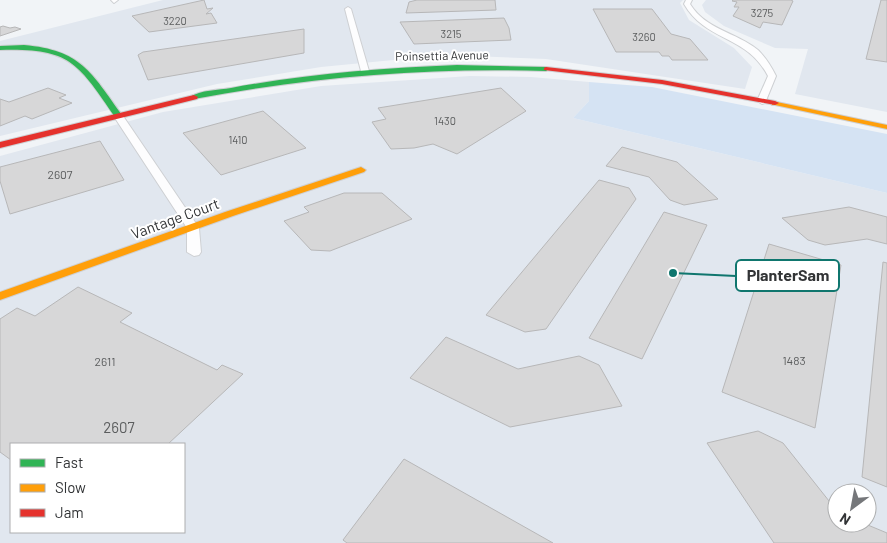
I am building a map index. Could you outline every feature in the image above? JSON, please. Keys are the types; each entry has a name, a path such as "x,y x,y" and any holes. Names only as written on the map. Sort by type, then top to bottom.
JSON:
{"main road":[{"path":"0,48 47,50 63,54 76,61 118,115"},
{"name":"Poinsettia Avenue","path":"0,145 221,90 301,77 365,71 482,67 550,70 654,81 887,127"},
{"name":"Vantage Court","path":"0,296 361,170"}],"street":[{"path":"689,0 687,4 697,18 756,50 768,64 772,76 762,101"},
{"path":"348,9 365,71"},
{"path":"118,115 194,228 194,252"}],"shaded area":[{"path":"163,0 683,0 680,3 689,20 734,48 752,67 745,89 546,59 445,55 321,67 217,84 0,136 0,41"},
{"path":"706,0 887,0 887,112 795,94 808,49 775,48 724,26 705,12 702,5"},
{"path":"470,76 531,77 589,82 589,101 573,118 887,193 887,543 0,543 0,156 163,112 321,86"},
{"path":"589,82 652,87 887,134 887,193 573,118 589,101"}],"building":[{"path":"204,0 207,9 213,8 206,14 211,13 217,23 149,32 132,16"},
{"path":"417,0 495,0 496,10 406,13 409,2"},
{"path":"733,0 793,1 782,25 763,22 760,28 733,16 739,7 734,7 737,2"},
{"path":"881,0 887,0 887,62 866,59"},
{"path":"593,9 652,9 671,34 690,39 708,60 672,60 669,56 662,56 659,52 616,52"},
{"path":"504,18 509,28 511,40 414,44 400,22"},
{"path":"0,27 21,29 0,36"},
{"path":"304,29 304,53 148,80 138,55 143,52"},
{"path":"48,88 66,95 59,98 72,103 32,119 25,116 0,126 0,99 9,102"},
{"path":"501,88 526,111 457,154 433,144 414,148 391,149 372,122 386,119 378,108"},
{"path":"263,111 306,148 221,175 183,133"},
{"path":"100,141 124,180 10,214 0,181 0,167"},
{"path":"622,147 677,162 718,199 684,205 670,200 649,177 606,166"},
{"path":"599,180 629,188 636,199 546,329 525,332 486,315"},
{"path":"344,193 382,193 412,219 330,251 311,250 284,221 309,212 304,207"},
{"path":"849,207 887,217 887,244 867,239 825,245 808,240 782,218"},
{"path":"664,212 707,225 642,359 589,338"},
{"path":"769,244 841,265 815,428 722,392"},
{"path":"883,262 887,263 887,487 862,477"},
{"path":"78,287 132,313 120,322 217,370 222,365 243,374 169,443 10,443 10,459 0,452 0,319 17,308 35,316"},
{"path":"446,337 518,369 579,356 599,365 622,406 510,427 410,378"},
{"path":"758,431 783,443 827,498 827,533 877,533 877,529 887,533 887,543 774,543 707,443"},
{"path":"404,459 553,543 347,543 343,540"}],"traffic: fast":[{"path":"0,48 24,47 44,49 72,59 93,81 118,115"},
{"path":"194,97 282,82 369,72 457,67 546,69"}],"traffic: slow":[{"path":"775,103 887,127"},
{"path":"0,296 229,214 361,170"}],"traffic: jam":[{"path":"546,69 662,82 775,103"},
{"path":"0,145 194,97"}],"place":[{"name":"PlanterSam","path":"673,273"}]}
